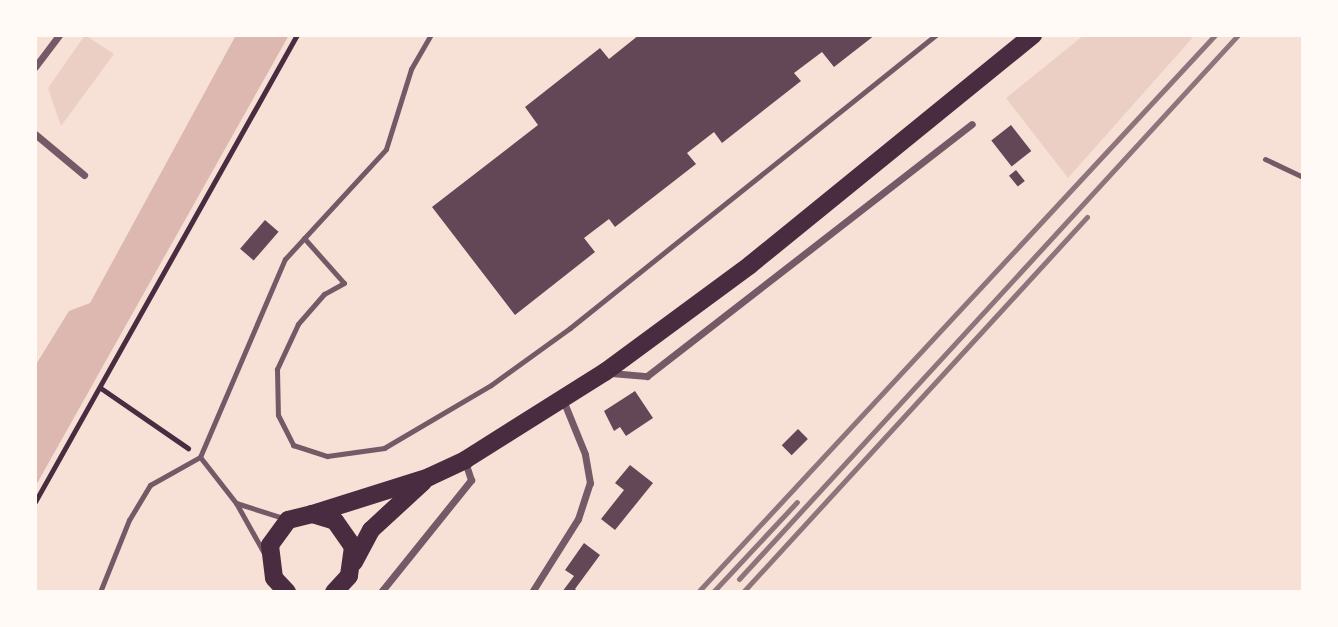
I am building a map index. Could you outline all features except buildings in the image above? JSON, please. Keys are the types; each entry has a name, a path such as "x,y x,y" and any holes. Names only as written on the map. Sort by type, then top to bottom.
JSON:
{"main road":[{"path":"287,592 273,577 273,538 288,520 429,477 465,460 563,400 750,265 1033,35"},
{"path":"339,590 372,530 429,477"},
{"path":"312,514 327,516 346,531 354,562"}],"street":[{"path":"35,67 59,35"},
{"path":"605,372 647,376 972,124"},
{"path":"35,134 84,175"},
{"path":"532,592 578,519 590,483 585,454 563,400"},
{"path":"381,592 471,480 465,460"}],"lane":[{"path":"100,592 129,520 150,485 200,457 285,259 386,149 411,69 431,35"},
{"path":"304,238 344,283 324,294 298,324 277,369 278,415 293,445 327,456 384,448 491,385 570,328 936,35"},
{"path":"1265,159 1303,177"},
{"path":"200,457 236,503 273,577"},
{"path":"236,503 288,520"}],"path":[{"path":"35,502 297,35"},
{"path":"100,388 200,457"}],"shaded area":[{"path":"85,35 114,54 61,126 48,88"},
{"path":"236,35 289,35 35,487 35,366 69,311 90,303"},
{"path":"1084,35 1195,35 1068,178 1006,98"}],"railway":[{"path":"698,592 1215,35"},
{"path":"739,579 1238,35"},
{"path":"743,592 1087,217"},
{"path":"713,592 797,502"}]}
